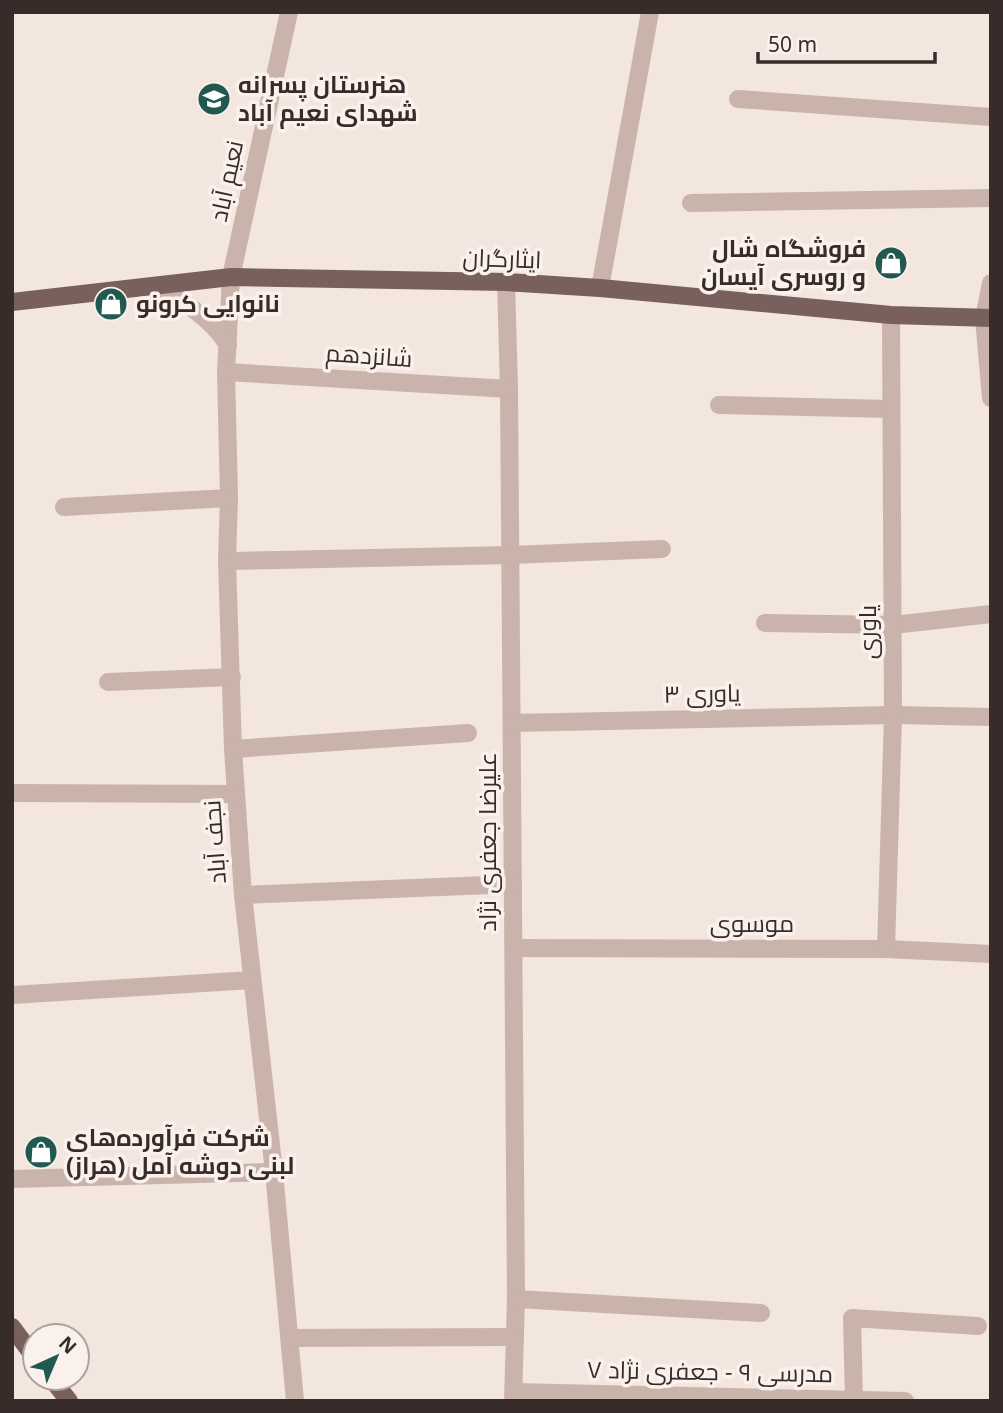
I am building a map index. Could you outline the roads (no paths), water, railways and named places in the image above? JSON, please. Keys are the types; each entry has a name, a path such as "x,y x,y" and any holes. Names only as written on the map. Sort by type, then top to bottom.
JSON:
{"main road":[{"name":"ایثارگران","path":"12,302 231,277 506,282 891,315 987,318"}],"street":[{"name":"نعیم آباد","path":"231,277 289,12"},
{"path":"600,288 650,12"},
{"path":"738,99 991,117"},
{"path":"691,203 991,198"},
{"name":"نجف آباد","path":"231,277 226,372 229,498 227,561 233,749 243,895 274,1172 295,1401"},
{"name":"علیرضا جعفری نژاد","path":"506,282 514,948 514,1396"},
{"path":"991,283 987,318 991,398"},
{"path":"154,286 183,300 218,329 228,345"},
{"name":"یاوری","path":"886,948 893,715 891,315"},
{"name":"شانزدهم","path":"226,372 509,389"},
{"path":"719,405 891,409"},
{"path":"64,507 229,498"},
{"path":"227,561 662,549"},
{"path":"765,623 893,625 991,614"},
{"path":"108,682 232,677"},
{"name":"یاوری ۳","path":"512,723 893,715 991,717"},
{"path":"233,749 468,733"},
{"path":"12,793 236,794"},
{"path":"243,895 513,884"},
{"name":"موسوی","path":"514,948 886,948 991,954"},
{"path":"12,995 252,980"},
{"path":"12,1178 274,1172"},
{"path":"516,1299 761,1313"},
{"path":"854,1400 852,1318 978,1325"},
{"path":"290,1338 515,1337"},
{"name":"مدرسی ۹ - جعفری نژاد ۷","path":"514,1396 905,1401"}],"place":[{"name":"هنرستان پسرانه شهدای نعیم آباد","path":"214,99"},
{"name":"فروشگاه شال و روسری آیسان","path":"891,263"},
{"name":"نانوایی کرونو","path":"111,304"},
{"name":"شرکت فرآورده‌های لبنی دوشه آمل (هراز)","path":"41,1152"}]}
